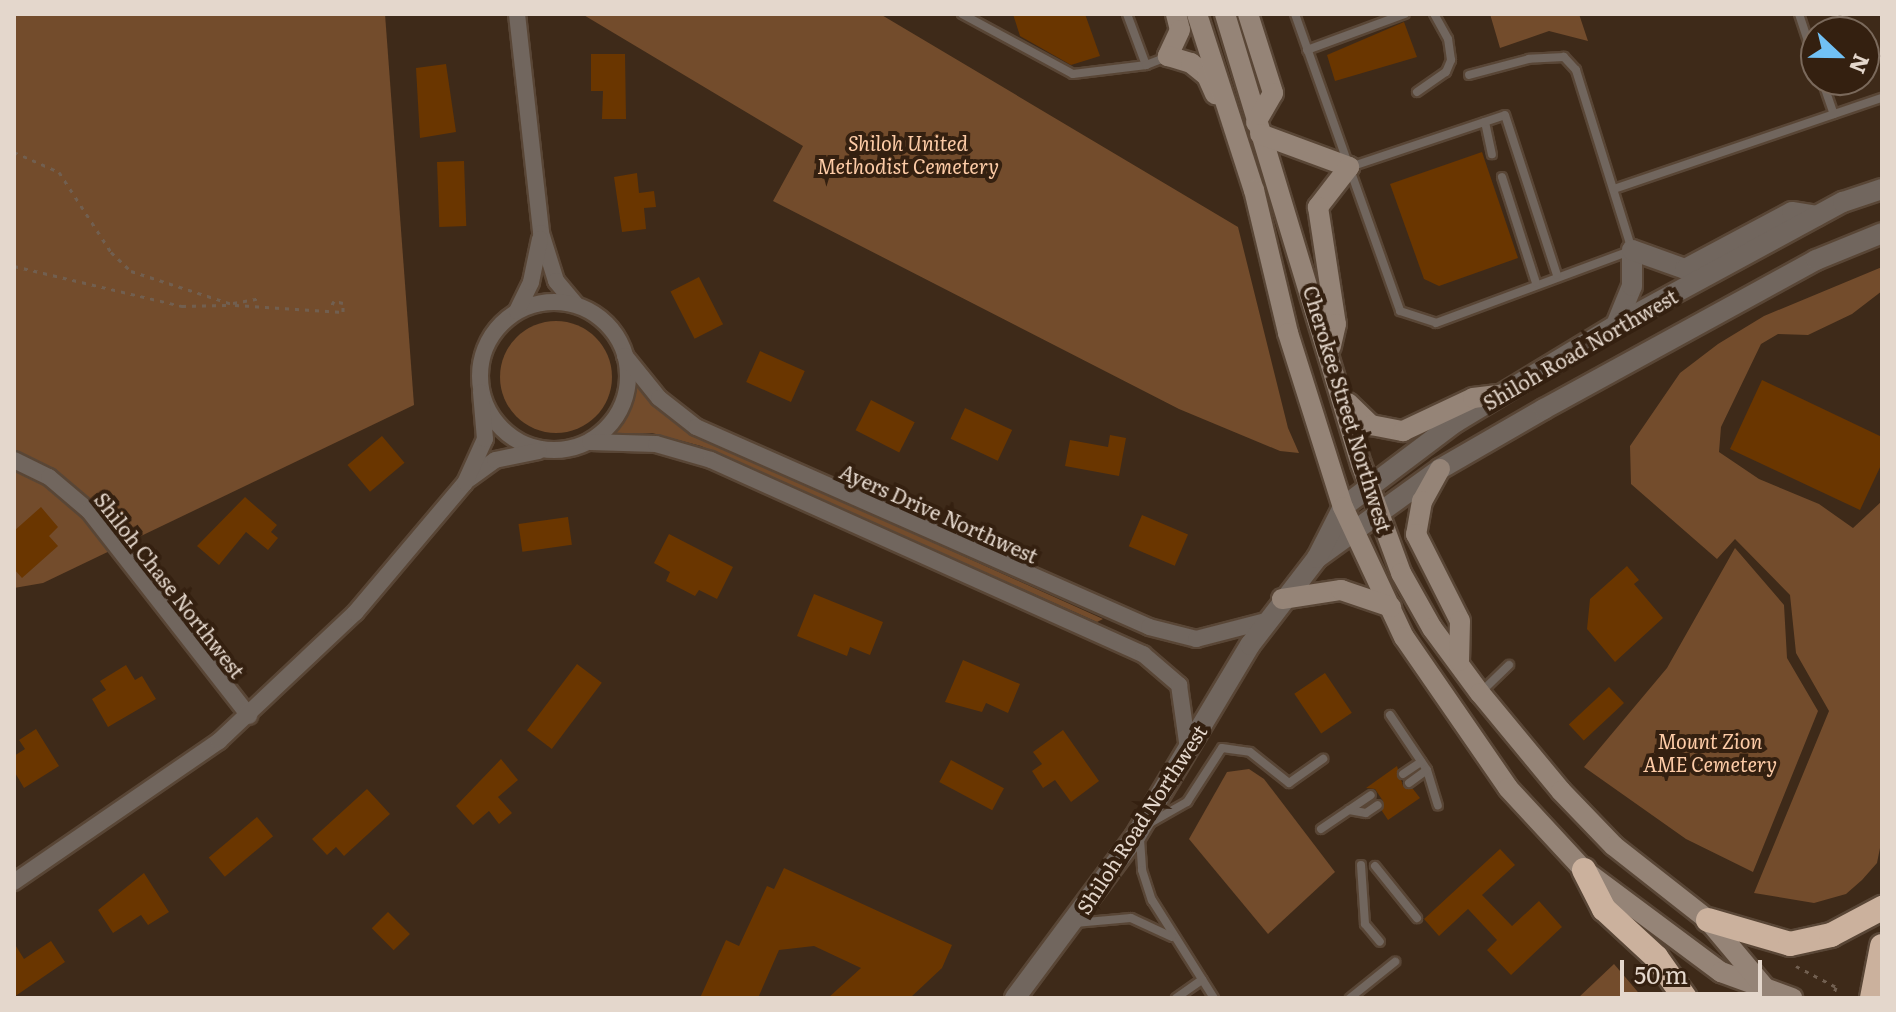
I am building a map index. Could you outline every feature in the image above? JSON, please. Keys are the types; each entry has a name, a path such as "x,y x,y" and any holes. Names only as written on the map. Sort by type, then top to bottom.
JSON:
{"highway":[{"path":"1584,870 1604,909 1656,957 1685,998"},
{"path":"1708,920 1790,944 1831,935 1882,908"},
{"path":"1872,998 1882,946"}],"main road":[{"path":"1176,14 1180,30 1168,56 1191,63 1207,76 1242,152"},
{"name":"Cherokee Street Northwest","path":"1197,14 1242,152 1288,333 1343,507 1404,637 1476,746 1584,870 1721,972 1769,993"},
{"name":"Cherokee Street Northwest","path":"1225,14 1369,487 1401,573 1432,628 1480,693 1614,846 1708,920 1769,993"},
{"path":"1248,14 1273,93 1258,128 1349,167 1318,207 1336,324 1330,353"},
{"path":"1343,396 1362,420 1403,431 1473,398 1498,395"},
{"path":"1440,469 1422,501 1416,534 1460,621 1459,661"},
{"path":"1282,599 1341,590 1391,607"},
{"path":"1769,993 1792,998"}],"street":[{"path":"517,14 541,233 556,281 575,304 610,326 625,356 628,385 623,406 590,442"},
{"name":"Shiloh Road Northwest","path":"1015,998 1074,923 1141,827 1266,621 1317,558 1343,507 1498,395 1616,325 1817,216 1882,189"},
{"path":"1616,325 1632,286 1632,250 1685,269 1792,212 1817,216"},
{"path":"465,483 485,439 481,392 487,346 517,311 531,282 541,233"},
{"name":"Shiloh Road Northwest","path":"1317,558 1356,533 1440,469 1711,315 1882,233"},
{"path":"517,311 554,302 575,304"},
{"name":"Ayers Drive Northwest","path":"625,356 659,398 696,427 1149,627 1196,639 1266,621"},
{"path":"481,392 498,426 512,439 543,450"},
{"path":"14,882 142,797 249,716 355,613 465,483 495,460 590,442 671,446 711,460 1143,654 1179,685 1188,749"},
{"name":"Shiloh Chase Northwest","path":"14,460 49,477 89,511 249,716"}],"lane":[{"path":"962,14 1073,74 1146,65 1168,56"},
{"path":"1127,14 1146,65"},
{"path":"1295,14 1400,311 1436,323 1557,275 1632,250 1576,70 1564,57 1529,59 1469,75"},
{"path":"1307,50 1405,14"},
{"path":"1417,92 1446,72 1451,60 1448,39 1434,14"},
{"path":"1828,96 1834,114"},
{"path":"1614,189 1882,98"},
{"path":"1349,167 1505,115 1557,275"},
{"path":"1485,122 1492,154"},
{"path":"1502,177 1536,283"},
{"path":"1480,693 1509,665"},
{"path":"1390,715 1424,766 1438,805"},
{"path":"1214,998 1173,937 1146,886 1141,827 1187,802 1222,748 1250,752 1289,783 1323,759"},
{"path":"1403,774 1424,766"},
{"path":"1409,783 1424,766"},
{"path":"1321,829 1371,795"},
{"path":"1349,810 1366,813 1378,805"},
{"path":"1361,865 1365,924 1380,942"},
{"path":"1375,866 1417,918"},
{"path":"1074,923 1131,918 1173,937"},
{"path":"1350,998 1395,962"},
{"path":"1176,998 1202,980"}],"path":[{"path":"14,152 59,172 111,252 131,271 229,304 261,298"},
{"path":"14,266 182,306 229,304 343,312 343,303 334,301 330,308"},
{"path":"1790,960 1836,987 1833,997"}],"green space":[{"path":"14,14 385,14 414,405 43,583 14,588"},
{"name":"Shiloh United Methodist Cemetery","path":"582,14 880,14 1238,227 1288,428 1299,453 1280,451 1179,409 773,201 803,146"},
{"path":"1490,14 1579,14 1588,41 1549,31 1500,48"},
{"path":"1882,267 1882,291 1852,314 1808,335 1778,334 1761,344 1721,427 1719,452 1759,479 1819,504 1853,528 1882,501 1882,838 1877,863 1862,880 1846,894 1814,903 1754,893 1829,711 1796,653 1790,595 1735,539 1717,559 1631,484 1630,446 1680,373 1718,344 1764,316"},
{"path":"556,321 578,325 596,337 608,355 612,377 608,399 596,417 578,429 556,433 534,429 516,417 504,399 500,377 504,355 516,337 534,325"},
{"path":"638,381 662,412 702,438 1103,619 1097,622 701,446 652,433 614,435 631,409"},
{"name":"Mount Zion AME Cemetery","path":"1735,548 1784,605 1787,658 1818,711 1753,872 1686,839 1584,767 1667,668"},
{"path":"1249,769 1264,779 1335,872 1268,934 1189,839 1227,772"},
{"path":"1614,964 1643,998 1578,998"}],"building":[{"path":"1013,14 1085,14 1100,56 1071,65 1020,36"},
{"path":"1404,22 1417,57 1335,81 1327,55"},
{"path":"591,54 625,54 626,119 602,119 603,91 591,91"},
{"path":"446,64 456,132 420,138 416,68"},
{"path":"1482,152 1518,258 1439,286 1424,279 1390,184"},
{"path":"464,161 466,226 439,227 437,162"},
{"path":"637,173 639,193 654,191 656,207 644,208 646,229 622,232 614,177"},
{"path":"699,277 723,324 695,339 670,292"},
{"path":"760,351 805,371 791,402 746,382"},
{"path":"1762,380 1882,437 1882,463 1860,510 1730,449"},
{"path":"871,400 915,422 899,453 856,430"},
{"path":"965,408 1012,430 998,461 951,439"},
{"path":"1110,435 1126,438 1119,476 1065,466 1070,440 1108,447"},
{"path":"382,436 404,463 370,492 348,465"},
{"path":"245,497 277,525 271,532 278,538 268,550 246,532 219,565 197,546"},
{"path":"41,507 58,527 49,536 58,546 22,578 14,569 14,531"},
{"path":"1142,515 1188,535 1175,566 1129,546"},
{"path":"568,517 572,545 522,552 518,524"},
{"path":"669,534 733,567 717,599 699,590 695,596 666,581 670,572 654,563"},
{"path":"1627,566 1639,580 1634,584 1663,618 1615,662 1587,629 1590,599"},
{"path":"814,594 883,622 870,655 850,647 847,656 797,636"},
{"path":"963,660 1020,684 1008,713 986,703 982,712 945,702"},
{"path":"577,664 602,683 552,749 527,730"},
{"path":"126,665 135,680 142,676 156,699 108,727 92,699 106,690 100,681"},
{"path":"1325,673 1352,713 1321,733 1294,694"},
{"path":"1609,687 1624,703 1584,741 1569,725"},
{"path":"36,729 59,766 24,788 14,771 14,756 25,749 19,740"},
{"path":"1063,730 1099,781 1071,802 1055,780 1043,788 1032,771 1042,764 1033,752"},
{"path":"501,759 518,780 498,797 512,813 499,824 489,811 473,825 456,806"},
{"path":"951,760 1004,788 992,810 939,782"},
{"path":"1397,766 1403,786 1413,789 1420,798 1388,820 1382,811 1383,801 1375,789 1366,788"},
{"path":"367,789 390,814 344,856 336,847 327,855 312,839"},
{"path":"257,817 273,836 225,877 209,857"},
{"path":"1500,849 1515,865 1482,895 1512,926 1539,901 1562,927 1511,975 1487,950 1497,940 1468,909 1439,936 1424,919"},
{"path":"784,868 952,945 942,968 910,998 828,998 861,968 814,946 779,950 758,998 700,998 726,940 739,946 767,886 774,889"},
{"path":"144,873 169,912 148,925 141,915 113,933 98,910"},
{"path":"388,912 410,934 394,950 372,928"},
{"path":"51,941 65,962 14,997 14,943 24,959"}]}
